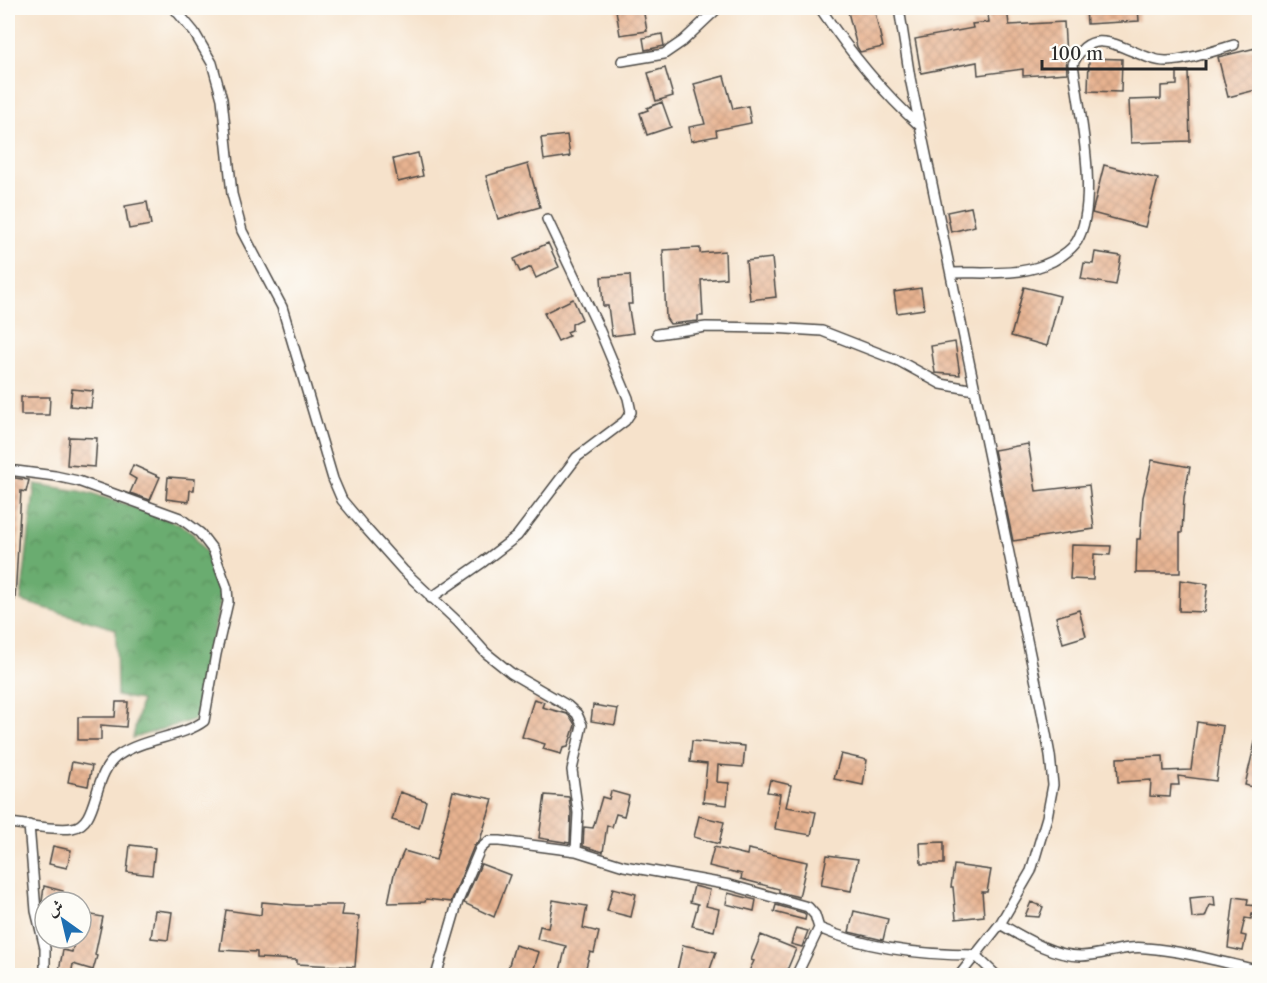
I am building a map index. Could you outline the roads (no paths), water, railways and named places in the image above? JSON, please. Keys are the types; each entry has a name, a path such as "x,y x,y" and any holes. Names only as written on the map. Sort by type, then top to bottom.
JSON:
{"street":[{"path":"174,8 194,32 212,63 222,99 232,194 242,231 282,307 333,479 342,500 403,570 459,622 486,653 511,673 568,706 577,714 582,725 572,770 579,813 576,851"},
{"path":"622,61 664,54 683,42 718,8"},
{"path":"819,8 860,65 920,126"},
{"path":"899,8 920,126 1041,707 1053,785 1047,817 1030,871 1000,924 959,975"},
{"path":"952,273 1011,271 1042,266 1060,256 1076,243 1085,223 1088,193 1073,64 1078,54 1089,45 1105,41 1164,61 1182,59 1234,45"},
{"path":"431,598 517,536 577,457 625,421 631,412 628,398 597,324 558,237 547,219"},
{"path":"657,334 706,327 772,328 822,332 899,361 940,384 975,390"},
{"path":"8,470 78,481 180,518 200,533 213,550 227,588 228,602 204,721 197,726 150,740 117,756 103,772 96,790 93,808 83,824 72,828 8,823"},
{"path":"28,825 36,911 45,948 45,975"},
{"path":"436,975 458,901 480,849 489,841 576,851 624,866 730,885 808,907 815,915 819,928 795,975"},
{"path":"1000,924 1033,943 1080,956 1143,947 1207,958 1260,971"},
{"path":"819,928 847,940 902,951 941,955 975,955 997,975"}]}
